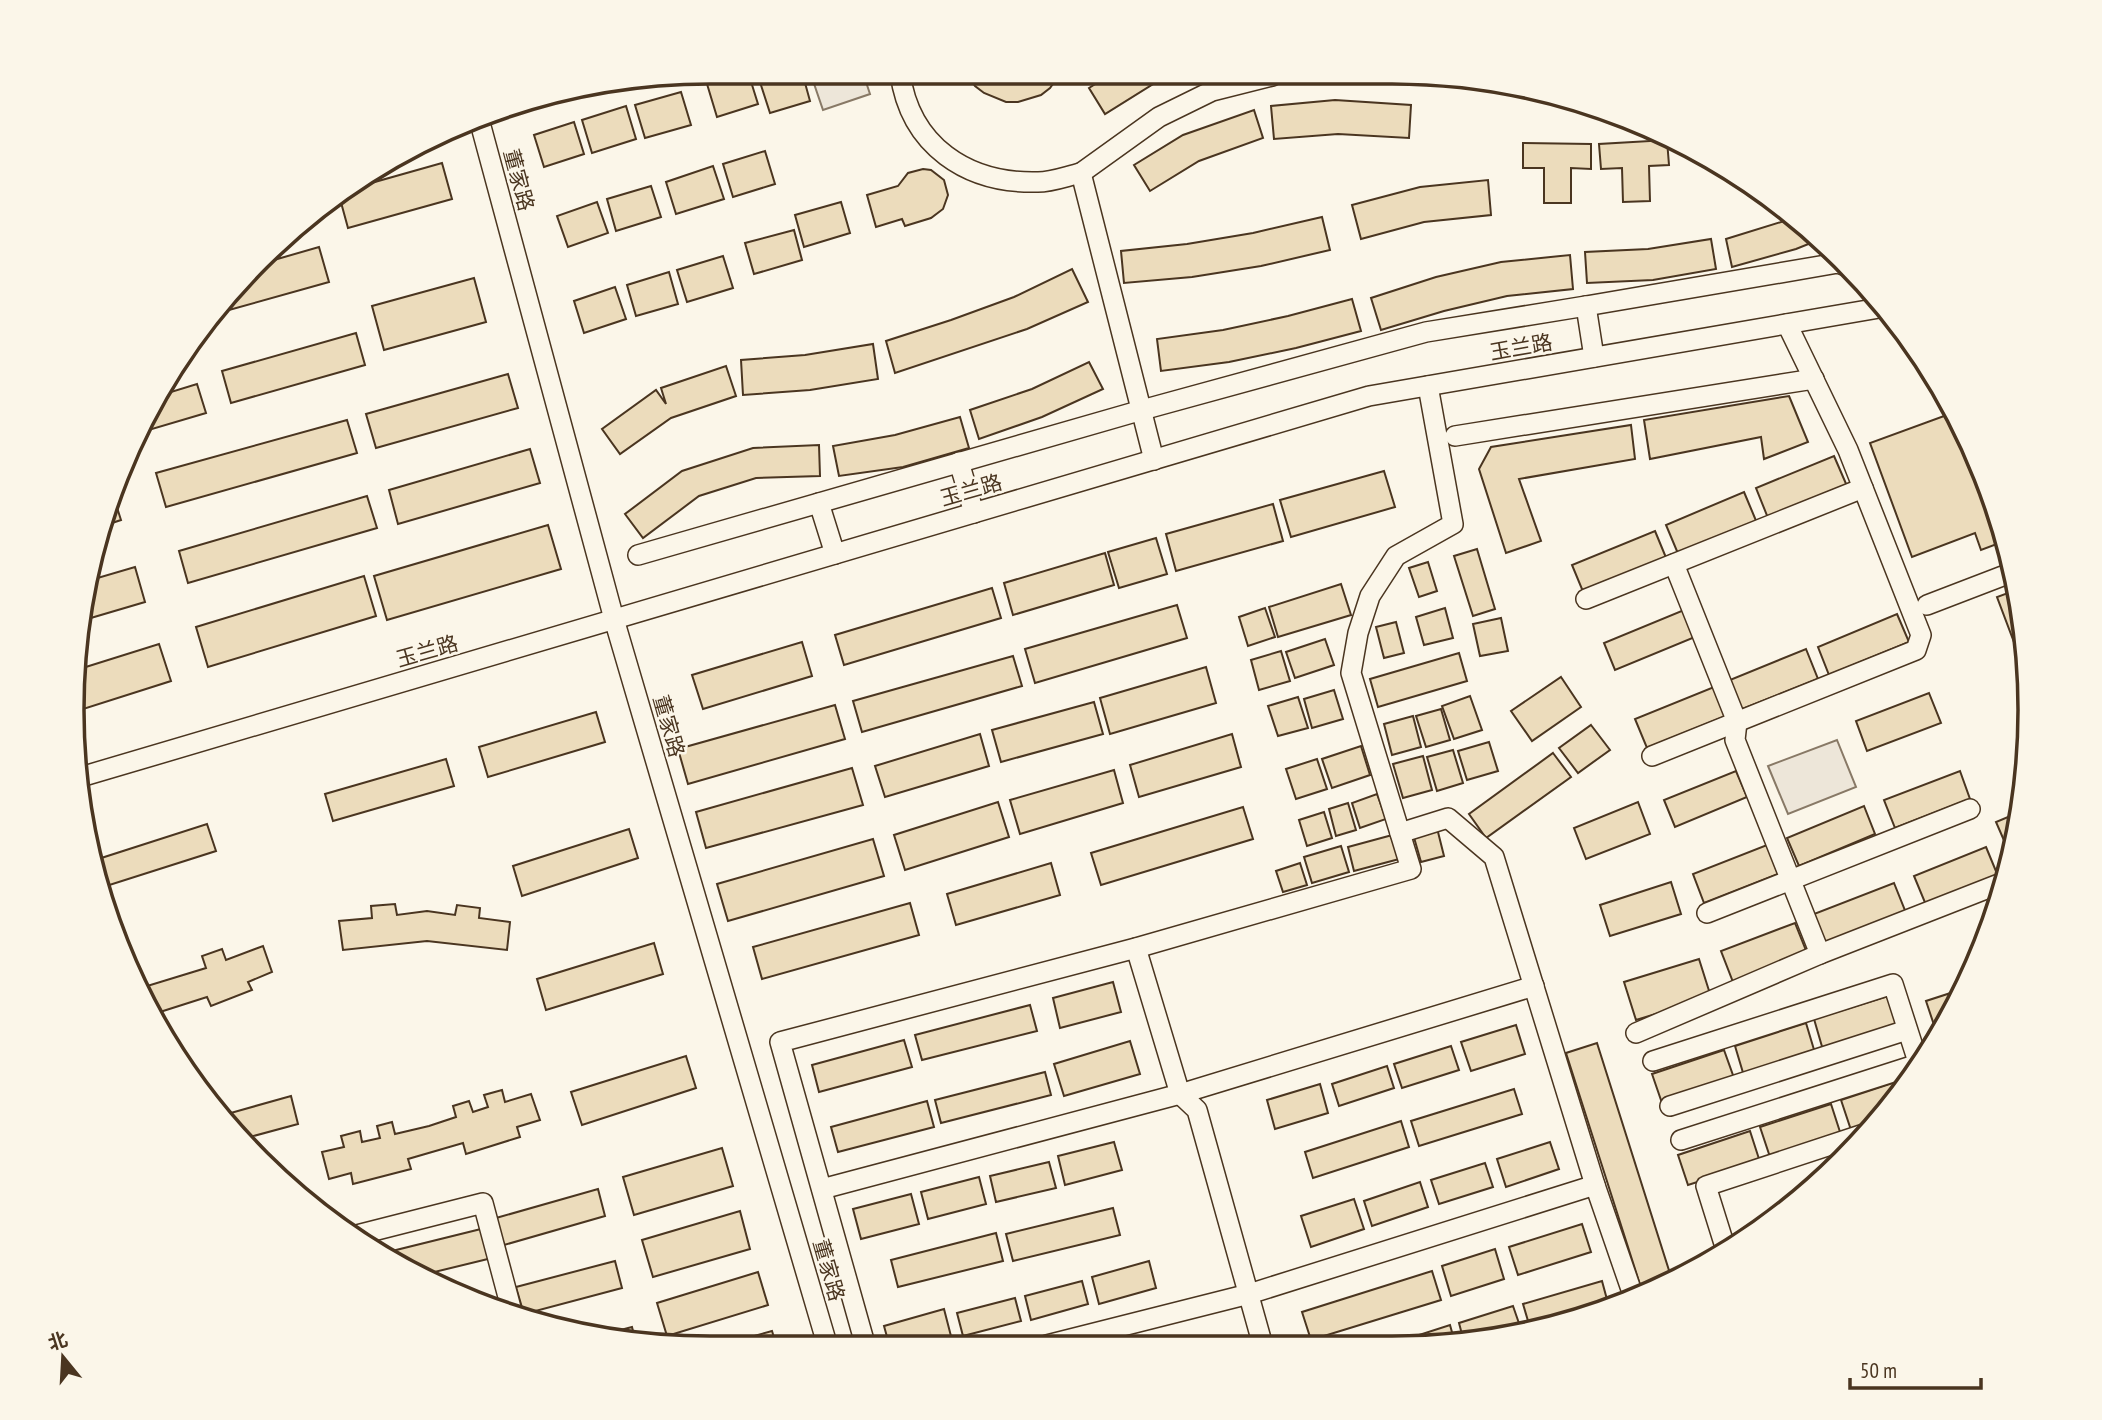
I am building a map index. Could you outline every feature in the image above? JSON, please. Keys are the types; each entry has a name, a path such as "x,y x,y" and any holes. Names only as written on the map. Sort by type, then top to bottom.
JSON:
{"street":[{"path":"901,84 912,116 933,146 962,168 998,180 1041,182 1081,173 1159,117 1212,91 1240,84"},
{"name":"董家路","path":"481,128 614,619 825,1336"},
{"path":"1081,173 1154,460"},
{"path":"638,555 1142,410 1426,332 1832,264"},
{"name":"玉兰路","path":"87,775 1369,396 1787,324 1869,304"},
{"path":"1586,306 1594,357"},
{"path":"1652,756 1916,650 1922,635 1848,450 1787,324"},
{"path":"1455,436 1814,379"},
{"path":"863,1336 780,1042 1136,948 1411,869 1351,673 1358,632 1370,596 1396,556 1453,524 1428,386"},
{"path":"959,463 974,513"},
{"path":"1586,600 1863,488"},
{"path":"819,503 835,554"},
{"path":"1674,564 1737,722 1735,740 1820,954"},
{"path":"1927,605 2003,576"},
{"path":"1707,913 1970,809"},
{"path":"1400,833 1448,818 1494,857 1595,1185 1631,1288"},
{"path":"1636,1033 1820,954 1993,886"},
{"path":"1136,948 1180,1094 1197,1110 1260,1336"},
{"path":"1653,1061 1893,984 1915,1053"},
{"path":"822,1189 1180,1094 1534,986"},
{"path":"1670,1106 1908,1030"},
{"path":"1681,1140 1904,1070"},
{"path":"1723,1241 1706,1186 1848,1139"},
{"path":"1083,1336 1249,1294 1595,1185"},
{"path":"366,1233 483,1203 510,1303"}],"shaded area":[{"path":"814,84 867,84 870,94 823,110"},
{"path":"1837,740 1856,787 1788,814 1768,766"}],"building":[{"path":"707,84 752,84 758,104 717,117"},
{"path":"761,84 805,84 810,101 770,113"},
{"path":"974,84 1053,84 1041,95 1018,102 1006,102"},
{"path":"1095,84 1153,84 1105,114 1089,88"},
{"path":"681,92 691,125 645,138 635,105"},
{"path":"1335,100 1411,105 1409,138 1338,134 1274,139 1271,106"},
{"path":"626,106 636,139 592,153 582,120"},
{"path":"1254,110 1263,138 1199,161 1150,191 1134,165 1183,135"},
{"path":"574,122 584,154 544,167 534,135"},
{"path":"1651,141 1668,148 1669,165 1649,166 1650,201 1623,202 1622,168 1601,169 1599,144"},
{"path":"1523,143 1591,144 1591,169 1571,168 1571,203 1544,203 1544,168 1523,168"},
{"path":"765,151 775,184 733,197 723,164"},
{"path":"442,163 452,199 348,228 342,204 375,182"},
{"path":"713,166 724,199 676,214 666,182"},
{"path":"931,170 944,180 948,195 943,209 931,218 905,226 902,219 876,227 867,195 898,186 908,173"},
{"path":"1488,180 1491,215 1424,222 1361,239 1352,205 1420,187"},
{"path":"651,186 661,217 616,231 607,199"},
{"path":"597,202 608,233 568,247 557,216"},
{"path":"841,202 850,233 804,247 795,215"},
{"path":"1322,217 1330,250 1261,266 1192,277 1124,283 1121,251 1253,233"},
{"path":"1783,221 1810,243 1732,267 1726,239"},
{"path":"794,230 802,260 754,274 745,243"},
{"path":"1711,239 1716,269 1653,280 1587,283 1585,252 1648,249"},
{"path":"319,247 329,282 228,310 239,297 275,260"},
{"path":"1570,255 1573,289 1507,296 1381,330 1371,298 1436,277 1501,262"},
{"path":"723,256 733,288 687,302 677,270"},
{"path":"1072,269 1088,302 1027,329 895,373 886,341 1014,297"},
{"path":"669,272 678,304 636,316 627,285"},
{"path":"474,278 486,322 384,350 372,306"},
{"path":"615,287 626,319 584,333 574,301"},
{"path":"1352,299 1361,331 1229,362 1161,371 1157,339 1223,330"},
{"path":"356,333 365,365 231,403 222,371"},
{"path":"873,344 878,379 810,390 743,395 741,360 805,355"},
{"path":"1089,362 1103,389 1042,417 979,439 970,410 1032,389"},
{"path":"726,366 736,396 671,418 620,454 602,429 656,390 666,404 661,388"},
{"path":"508,374 518,408 376,448 366,414"},
{"path":"197,384 206,413 151,429 168,397 171,392"},
{"path":"1789,396 1808,442 1764,459 1761,437 1650,459 1644,420"},
{"path":"1944,416 1970,470 1996,544 1981,550 1975,533 1912,557 1870,443"},
{"path":"960,417 969,448 903,467 839,476 833,446 895,435"},
{"path":"347,420 357,453 166,507 156,473"},
{"path":"1631,425 1635,459 1519,479 1541,541 1506,553 1479,469 1491,447"},
{"path":"819,445 820,476 756,478 699,496 643,538 625,514 682,471 753,448"},
{"path":"530,449 540,483 398,524 389,490"},
{"path":"1834,456 1847,486 1768,518 1756,488"},
{"path":"1384,471 1395,507 1291,537 1280,500"},
{"path":"1744,492 1757,523 1679,556 1666,525"},
{"path":"367,496 377,528 188,583 179,551"},
{"path":"1273,504 1283,541 1176,571 1166,534"},
{"path":"117,508 121,520 113,523"},
{"path":"548,525 561,569 387,620 374,576"},
{"path":"1655,531 1667,560 1584,594 1572,565"},
{"path":"1156,538 1167,574 1119,588 1108,552"},
{"path":"1477,549 1495,609 1473,616 1454,556"},
{"path":"1105,553 1114,585 1013,615 1004,583"},
{"path":"1428,562 1437,591 1419,597 1409,568"},
{"path":"135,567 145,602 91,618 98,578"},
{"path":"364,576 376,616 208,667 196,627"},
{"path":"1341,584 1351,615 1278,637 1269,607"},
{"path":"992,588 1001,618 844,665 835,635"},
{"path":"2007,593 2015,643 1997,597"},
{"path":"1177,605 1187,638 1035,683 1025,649"},
{"path":"1265,608 1275,637 1248,646 1239,617"},
{"path":"1445,608 1453,638 1424,645 1416,617"},
{"path":"1684,610 1695,637 1615,670 1604,643"},
{"path":"1897,614 1909,642 1829,675 1818,647"},
{"path":"1501,618 1508,651 1480,656 1473,624"},
{"path":"1396,622 1404,653 1384,658 1376,627"},
{"path":"1325,639 1334,665 1295,678 1286,652"},
{"path":"802,642 812,676 703,709 692,675"},
{"path":"159,644 171,681 84,709 85,667"},
{"path":"1806,649 1818,679 1737,711 1725,682"},
{"path":"1281,651 1290,681 1259,690 1251,660"},
{"path":"1459,653 1467,681 1378,707 1370,679"},
{"path":"1013,656 1022,686 862,732 853,701"},
{"path":"1206,667 1216,703 1110,734 1100,698"},
{"path":"1561,677 1581,707 1532,741 1511,711"},
{"path":"1714,687 1726,716 1647,748 1635,719"},
{"path":"1334,690 1343,719 1312,728 1304,699"},
{"path":"1929,693 1941,723 1867,751 1856,721"},
{"path":"1470,696 1482,730 1454,739 1442,706"},
{"path":"1298,697 1308,728 1278,736 1268,706"},
{"path":"1094,702 1103,734 1001,762 992,730"},
{"path":"835,705 845,739 688,784 678,749"},
{"path":"1441,709 1450,740 1426,747 1416,716"},
{"path":"596,712 605,742 488,777 479,747"},
{"path":"1413,716 1421,747 1392,755 1384,724"},
{"path":"1591,725 1610,750 1578,773 1559,748"},
{"path":"980,734 989,766 885,797 875,766"},
{"path":"1232,734 1241,767 1139,797 1130,765"},
{"path":"1489,742 1498,771 1467,780 1458,751"},
{"path":"1361,746 1370,775 1332,788 1322,759"},
{"path":"1453,750 1463,783 1437,791 1427,757"},
{"path":"1553,753 1571,777 1486,838 1469,814"},
{"path":"1423,756 1432,790 1403,798 1393,764"},
{"path":"446,759 454,786 333,821 325,794"},
{"path":"1317,759 1327,789 1296,799 1286,769"},
{"path":"852,768 863,805 706,848 696,812"},
{"path":"1114,770 1123,803 1020,834 1010,800"},
{"path":"1736,771 1747,797 1675,827 1664,800"},
{"path":"1960,771 1970,799 1895,828 1884,800"},
{"path":"1377,794 1386,819 1360,828 1352,803"},
{"path":"998,802 1009,837 905,870 894,835"},
{"path":"1638,802 1650,834 1586,859 1574,828"},
{"path":"1348,803 1356,830 1336,836 1329,809"},
{"path":"1864,806 1875,834 1799,866 1787,838"},
{"path":"1243,807 1253,839 1101,885 1091,853"},
{"path":"1324,812 1332,838 1307,846 1299,820"},
{"path":"2009,817 2004,841 1996,822"},
{"path":"207,824 216,851 109,885 102,858"},
{"path":"1437,828 1444,856 1421,862 1413,834"},
{"path":"629,829 638,858 522,896 513,866"},
{"path":"1396,834 1403,858 1354,871 1348,847"},
{"path":"873,839 884,876 728,921 717,884"},
{"path":"1767,845 1778,874 1704,903 1693,874"},
{"path":"1341,846 1349,872 1312,883 1304,857"},
{"path":"1986,847 1997,873 1995,877 1926,905 1914,876"},
{"path":"1051,863 1060,895 956,925 947,894"},
{"path":"1300,863 1307,885 1283,892 1276,871"},
{"path":"1671,882 1681,914 1610,936 1600,905"},
{"path":"1894,883 1906,913 1826,944 1814,914"},
{"path":"910,903 919,935 762,979 753,947"},
{"path":"395,904 397,915 427,911 455,915 457,905 480,908 479,918 510,922 507,950 427,941 343,950 339,921 372,918 371,906"},
{"path":"1795,923 1807,953 1733,982 1721,951"},
{"path":"654,943 663,974 546,1010 537,979"},
{"path":"263,946 272,972 248,982 252,990 211,1006 207,997 162,1011 148,986 206,968 202,956 222,949 226,960"},
{"path":"1699,959 1711,997 1636,1020 1624,982"},
{"path":"1113,982 1121,1012 1060,1028 1053,998"},
{"path":"1950,993 1934,1024 1926,1001"},
{"path":"1888,996 1898,1026 1823,1050 1814,1019"},
{"path":"1030,1005 1037,1031 922,1060 915,1035"},
{"path":"1806,1023 1815,1053 1744,1076 1735,1046"},
{"path":"1516,1025 1525,1054 1471,1071 1461,1042"},
{"path":"904,1040 912,1067 819,1092 812,1065"},
{"path":"1130,1041 1140,1074 1064,1096 1054,1064"},
{"path":"1597,1043 1669,1271 1640,1284 1566,1053"},
{"path":"1451,1046 1459,1070 1402,1088 1394,1064"},
{"path":"1724,1050 1734,1078 1662,1103 1652,1074"},
{"path":"686,1056 696,1088 582,1125 571,1092"},
{"path":"1387,1066 1394,1088 1339,1106 1332,1084"},
{"path":"1045,1072 1051,1095 941,1123 935,1100"},
{"path":"1895,1082 1859,1127 1851,1130 1841,1100"},
{"path":"1320,1084 1328,1113 1275,1129 1267,1100"},
{"path":"1514,1089 1522,1114 1419,1146 1411,1121"},
{"path":"502,1090 505,1102 531,1094 540,1120 517,1127 520,1137 466,1154 463,1143 408,1159 411,1169 353,1184 351,1173 329,1179 322,1152 344,1147 341,1136 360,1131 362,1142 380,1138 377,1126 392,1122 395,1134 429,1126 456,1117 453,1106 469,1101 473,1112 488,1107 484,1095"},
{"path":"291,1096 298,1124 252,1136 231,1113"},
{"path":"927,1101 934,1127 838,1152 831,1127"},
{"path":"1831,1104 1841,1135 1770,1157 1760,1127"},
{"path":"1401,1121 1409,1147 1313,1178 1305,1152"},
{"path":"1750,1131 1760,1162 1688,1185 1678,1155"},
{"path":"1114,1142 1122,1170 1065,1185 1058,1156"},
{"path":"1550,1142 1559,1169 1506,1187 1497,1159"},
{"path":"722,1148 733,1186 634,1215 623,1177"},
{"path":"1049,1162 1056,1188 996,1202 990,1176"},
{"path":"1485,1163 1493,1187 1439,1204 1431,1180"},
{"path":"979,1177 986,1204 928,1219 921,1192"},
{"path":"1420,1182 1428,1207 1372,1226 1364,1201"},
{"path":"598,1189 605,1216 504,1245 496,1218"},
{"path":"911,1194 919,1224 861,1239 853,1209"},
{"path":"1354,1199 1364,1229 1311,1247 1301,1216"},
{"path":"1113,1208 1120,1235 1013,1261 1006,1234"},
{"path":"740,1211 750,1249 653,1277 642,1240"},
{"path":"1582,1224 1591,1252 1518,1275 1509,1247"},
{"path":"485,1228 492,1258 435,1272 394,1250"},
{"path":"996,1233 1003,1261 898,1287 891,1260"},
{"path":"1495,1249 1504,1279 1451,1296 1442,1266"},
{"path":"615,1261 622,1288 535,1311 522,1307 516,1287"},
{"path":"1149,1261 1156,1288 1099,1304 1092,1277"},
{"path":"1432,1271 1441,1300 1324,1336 1310,1336 1302,1312"},
{"path":"758,1272 768,1305 670,1335 667,1335 657,1303"},
{"path":"1082,1281 1088,1304 1031,1320 1025,1296"},
{"path":"1602,1281 1607,1298 1528,1321 1523,1304"},
{"path":"1015,1298 1021,1321 963,1336 957,1313"},
{"path":"1513,1306 1519,1323 1461,1332 1459,1323"},
{"path":"944,1309 951,1336 887,1336 884,1326"},
{"path":"1450,1325 1452,1333 1433,1335 1418,1335"},
{"path":"772,1331 774,1336 754,1336"}]}
